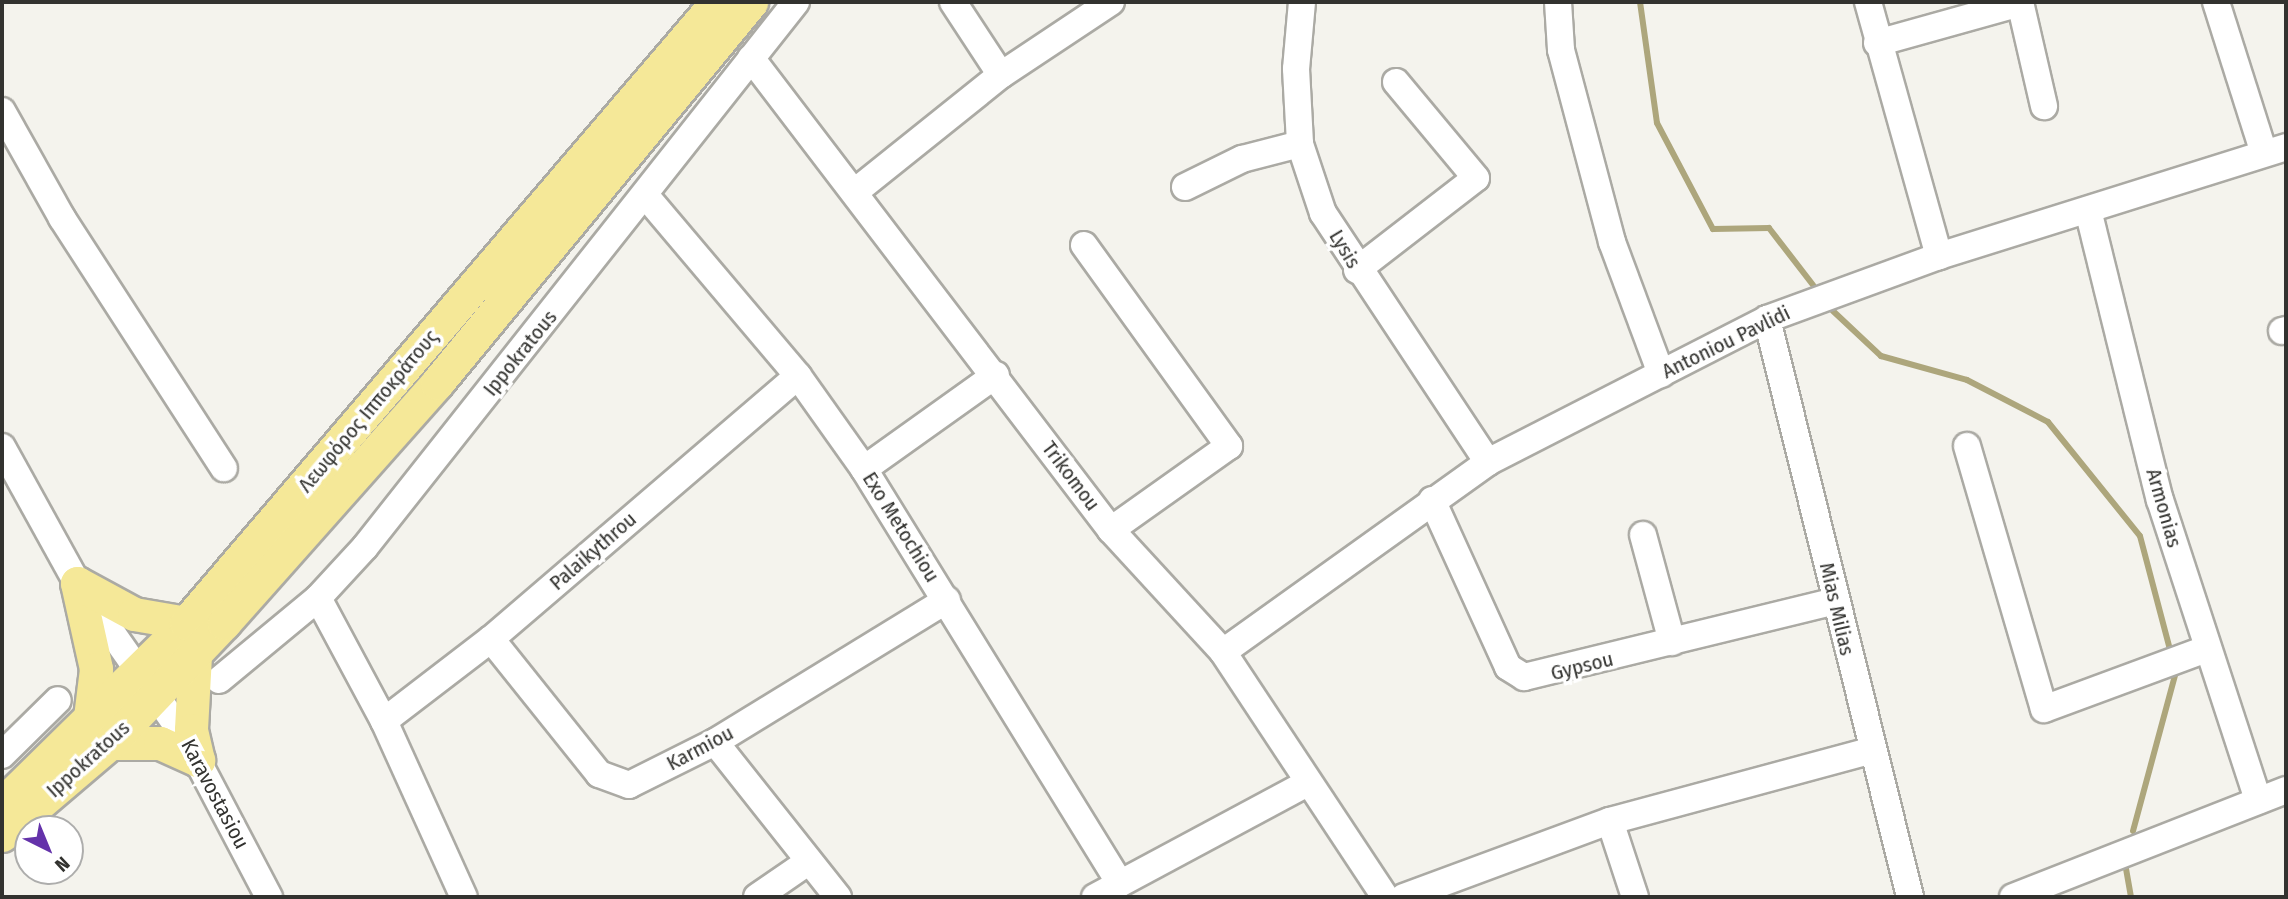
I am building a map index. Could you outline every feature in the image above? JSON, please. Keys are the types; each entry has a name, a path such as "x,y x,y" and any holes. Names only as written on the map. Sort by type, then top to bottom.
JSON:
{"main road":[{"name":"Λεωφόρος Ιπποκράτους","path":"146,693 186,623 717,2"},
{"name":"Λεωφόρος Ιπποκράτους","path":"2,804 99,734 195,655 437,383 751,2"},
{"path":"77,583 134,614 186,623"},
{"path":"77,583 96,669 99,734 160,743 198,760"},
{"path":"195,655 191,730 198,760"},
{"name":"Ippokratous","path":"2,835 99,734"}],"street":[{"name":"Ippokratous","path":"219,680 318,598 646,196 796,2"},
{"path":"953,2 1001,75"},
{"path":"856,191 1001,75 1111,2"},
{"name":"Lysis","path":"1302,2 1296,69 1300,144 1324,213 1357,270 1488,462"},
{"path":"1558,2 1561,50 1612,242 1661,374"},
{"path":"1868,2 1877,43 1939,256"},
{"path":"1877,43 2020,2 2044,106"},
{"path":"2216,2 2275,150"},
{"name":"Trikomou","path":"751,58 856,191 1111,530 1223,652 1306,784 1385,897"},
{"path":"1357,270 1476,178 1396,82"},
{"path":"2,111 62,218 224,468"},
{"path":"1185,187 1242,159 1300,144"},
{"name":"Antoniou Pavlidi","path":"1223,652 1488,462 1766,319 1939,256 2275,150"},
{"name":"Exo Metochiou","path":"646,196 798,376 864,469 1120,883"},
{"name":"Armonias","path":"2088,210 2160,500 2206,649 2258,800"},
{"path":"1084,245 1229,446 1111,530"},
{"name":"Mias Milias","path":"1766,319 1870,751 1910,897"},
{"path":"864,469 996,375"},
{"name":"Palaikythrou","path":"384,721 491,639 798,376"},
{"path":"1967,446 2044,709 2206,649"},
{"name":"Karavostasiou","path":"2,447 77,583 146,693 198,760 269,897"},
{"name":"Gypsou","path":"1432,500 1516,674 1535,678 1835,601"},
{"path":"1643,535 1672,642"},
{"path":"318,598 384,721 464,897"},
{"name":"Karmiou","path":"491,639 609,783 629,785 715,742 947,600"},
{"path":"2,755 58,700"},
{"path":"715,742 838,897"},
{"path":"1404,897 1610,821 1870,751"},
{"path":"1095,897 1306,784"},
{"path":"2013,897 2286,790"},
{"path":"1610,821 1635,897"},
{"path":"757,897 808,862"}],"waterway":[{"path":"1640,2 1657,123 1713,229 1769,228 1813,285"},
{"path":"1833,311 1881,356 1967,380 2048,422 2140,536 2169,646"},
{"path":"2133,831 2176,672"},
{"path":"2125,863 2131,897"}]}
